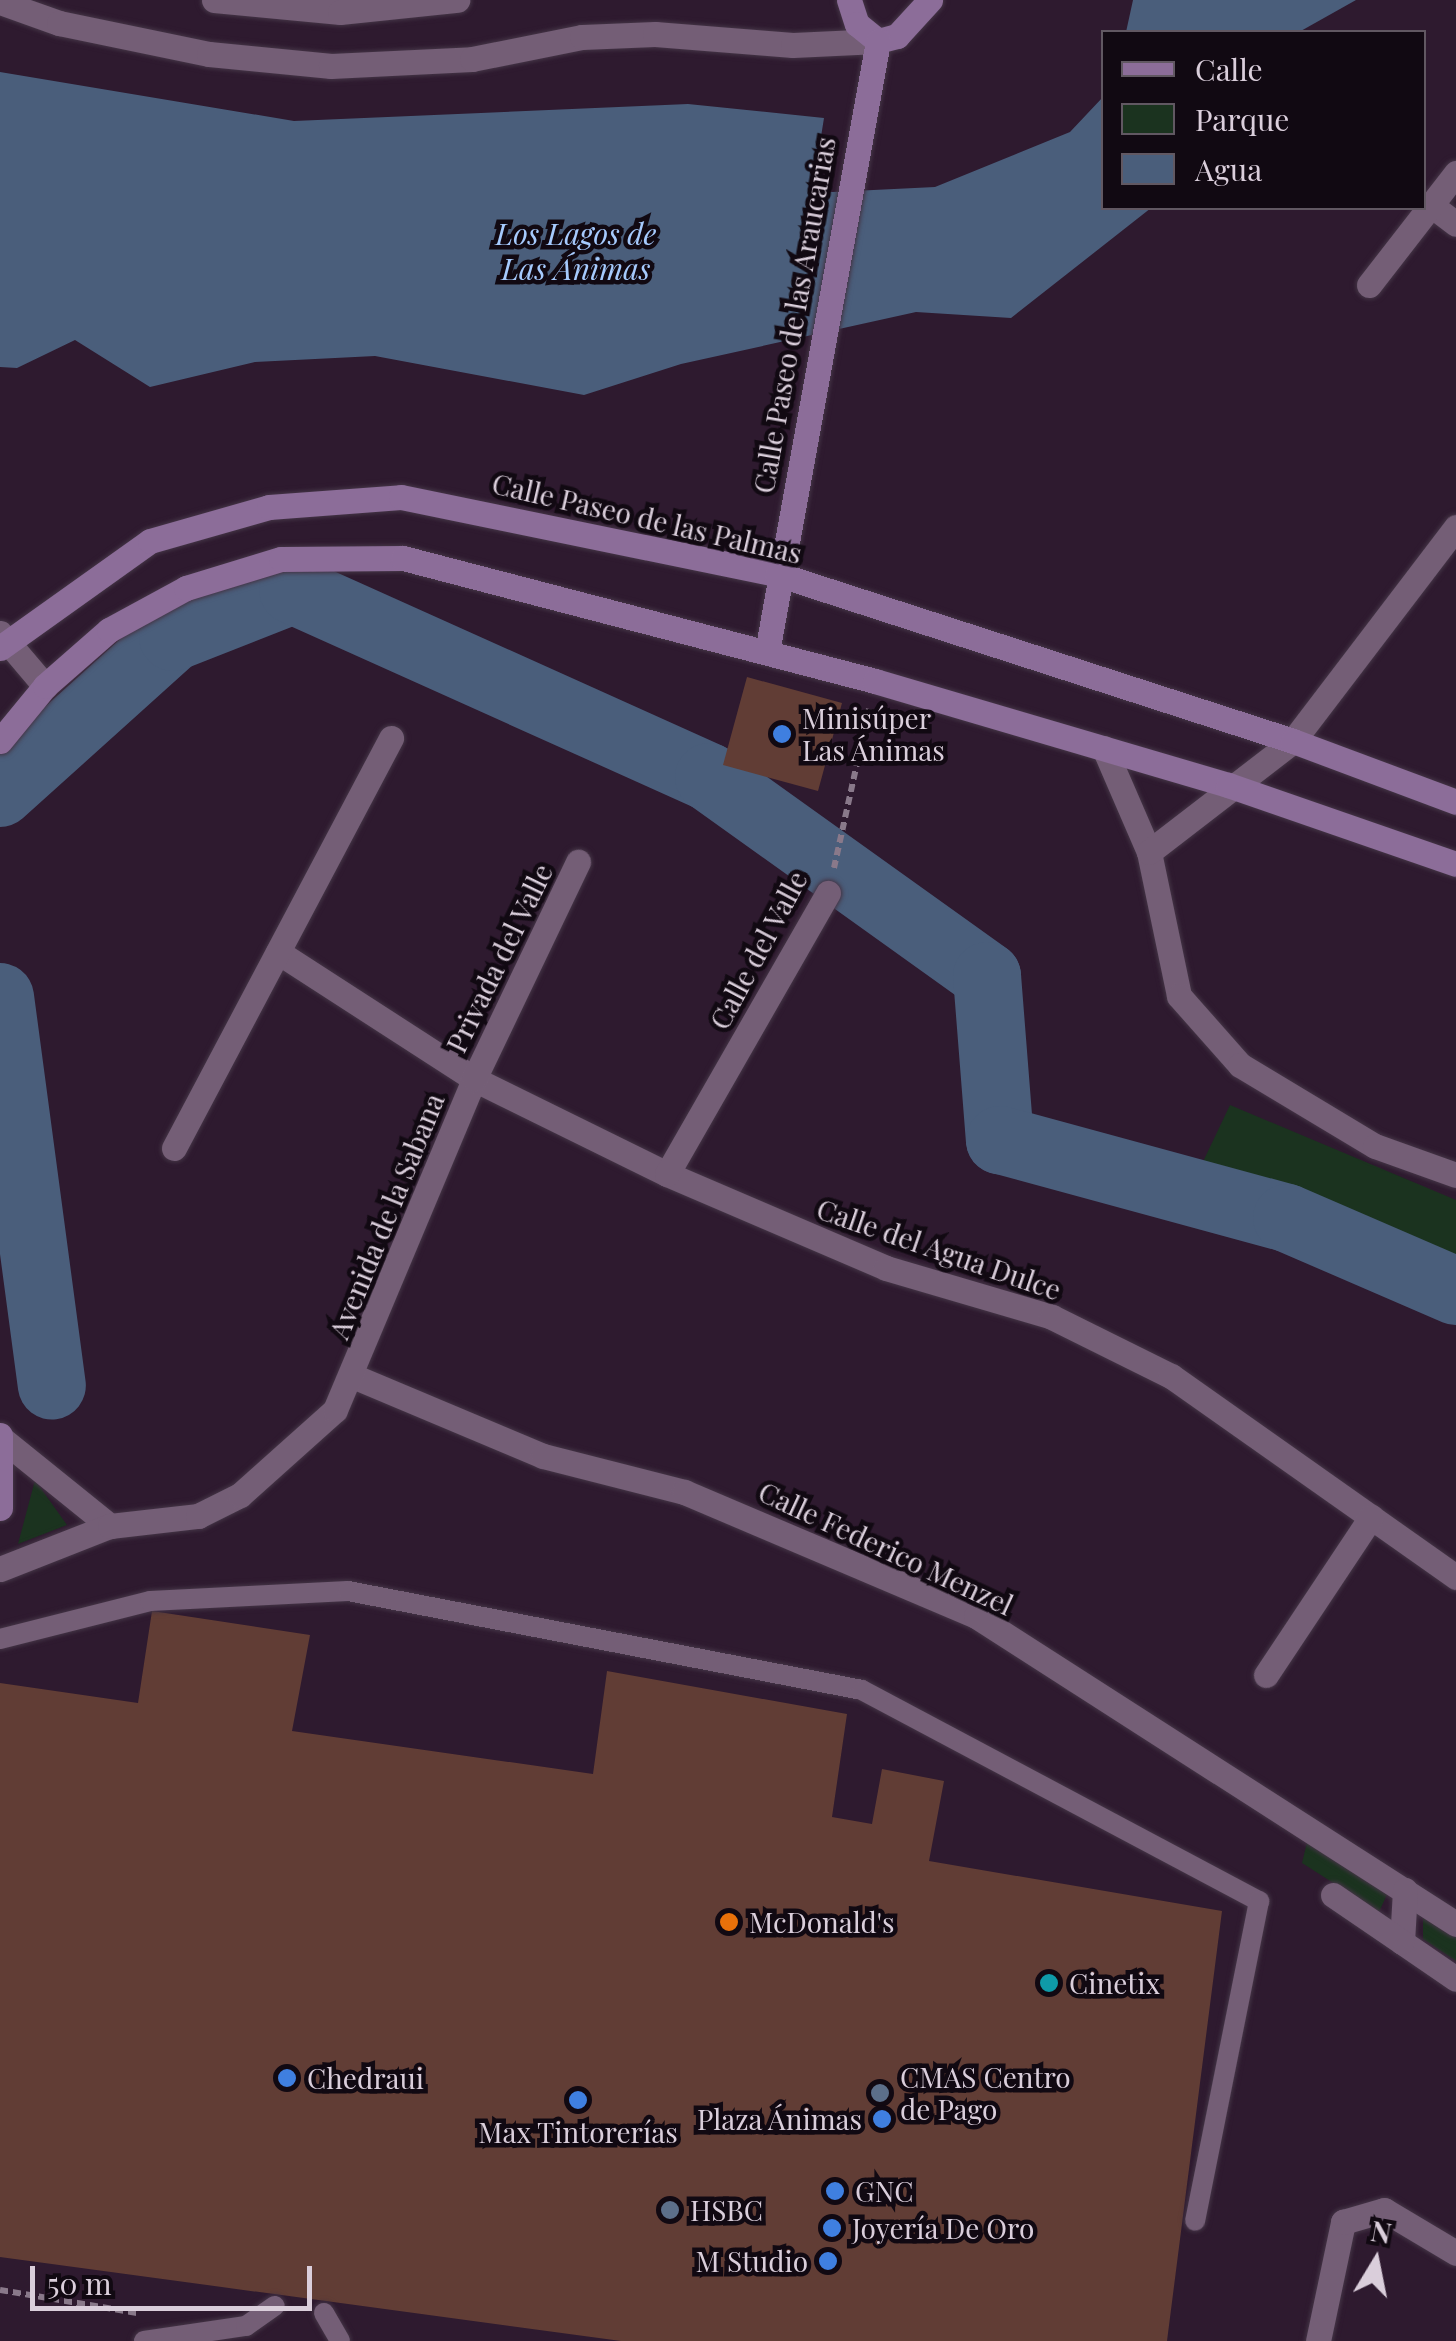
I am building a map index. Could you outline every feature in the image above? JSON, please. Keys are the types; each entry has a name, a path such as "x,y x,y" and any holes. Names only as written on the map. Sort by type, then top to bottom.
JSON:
{"main road":[{"path":"849,0 856,24 878,40 898,36 930,0"},
{"name":"Calle Paseo de las Araucarias","path":"767,652 814,374 878,40"},
{"name":"Calle Paseo de las Palmas","path":"2,640 150,541 269,508 401,497 778,574 1293,740 1456,802"},
{"path":"0,741 45,686 109,630 186,588 280,560 402,558 875,681 1228,785 1456,864"},
{"path":"0,1508 1,1437"}],"street":[{"path":"214,0 340,12 457,0"},
{"path":"0,2 59,23 209,54 331,66 472,60 582,37 655,34 793,45 878,40"},
{"path":"1369,285 1456,173"},
{"path":"1432,205 1456,224"},
{"path":"1149,852 1228,785 1293,740 1456,526"},
{"name":"Calle Paseo de las Palmas","path":"2,640 45,686"},
{"path":"174,1148 390,738"},
{"path":"1104,748 1149,852 1179,996 1240,1065 1375,1146 1456,1175"},
{"name":"Privada del Valle","path":"474,1079 578,862"},
{"name":"Calle del Valle","path":"668,1174 828,893"},
{"name":"Calle del Agua Dulce","path":"278,952 474,1079 668,1174 886,1268 1052,1317 1171,1376 1456,1577"},
{"name":"Avenida de la Sabana","path":"0,1568 110,1526 198,1516 240,1495 335,1410 353,1376 474,1079"},
{"name":"Calle Federico Menzel","path":"353,1376 543,1456 684,1492 976,1616 1456,1924"},
{"path":"1,1437 110,1526"},
{"path":"1266,1675 1371,1517"},
{"path":"1402,1942 1405,1890"},
{"path":"1332,1895 1456,1979"},
{"path":"1318,2341 1342,2222 1384,2210 1456,2253"}],"lane":[{"path":"0,1639 150,1601 348,1592 862,1690 1260,1902 1194,2222"},
{"path":"144,2341 246,2326 276,2306"},
{"path":"324,2313 340,2341"}],"path":[{"name":"Calle del Valle","path":"828,893 875,681"},
{"path":"0,2290 112,2309"}],"green space":[{"path":"1230,1105 1456,1200 1456,1280 1199,1170"},
{"path":"35,1480 67,1525 18,1544"},
{"path":"1308,1838 1389,1890 1379,1912 1302,1863"},
{"path":"1423,1914 1456,1936 1456,1961 1423,1939"}],"water":[{"path":"1133,0 1356,0 1303,30 1126,30"},
{"name":"Los Lagos de Las Ánimas","path":"0,72 294,121 688,104 824,118 812,193 935,187 1070,132 1101,99 1101,210 1148,210 1011,318 916,312 681,364 584,395 375,356 255,362 150,387 75,340 17,368 0,367"}],"building":[{"name":"Minisúper Las Ánimas","path":"747,677 842,703 818,791 723,765"},
{"name":"Plaza Ánimas","path":"152,1611 310,1635 292,1731 593,1774 607,1671 847,1714 832,1817 872,1824 882,1769 944,1781 929,1861 1222,1911 1167,2341 621,2341 0,2257 0,1683 138,1703"}],"waterway":[{"path":"0,793 173,637 293,590 709,777 987,976 1000,1140 1287,1218 1456,1291"},
{"path":"0,997 52,1386"}],"place":[{"name":"Minisúper Las Ánimas","path":"782,734"},
{"name":"McDonald's","path":"729,1922"},
{"name":"Cinetix","path":"1049,1983"},
{"name":"Chedraui","path":"287,2078"},
{"name":"CMAS Centro de Pago","path":"880,2093"},
{"name":"Max Tintorerías","path":"578,2100"},
{"name":"Plaza Ánimas","path":"882,2119"},
{"name":"GNC","path":"835,2191"},
{"name":"HSBC","path":"670,2210"},
{"name":"Joyería De Oro","path":"832,2228"},
{"name":"M Studio","path":"828,2261"}]}
